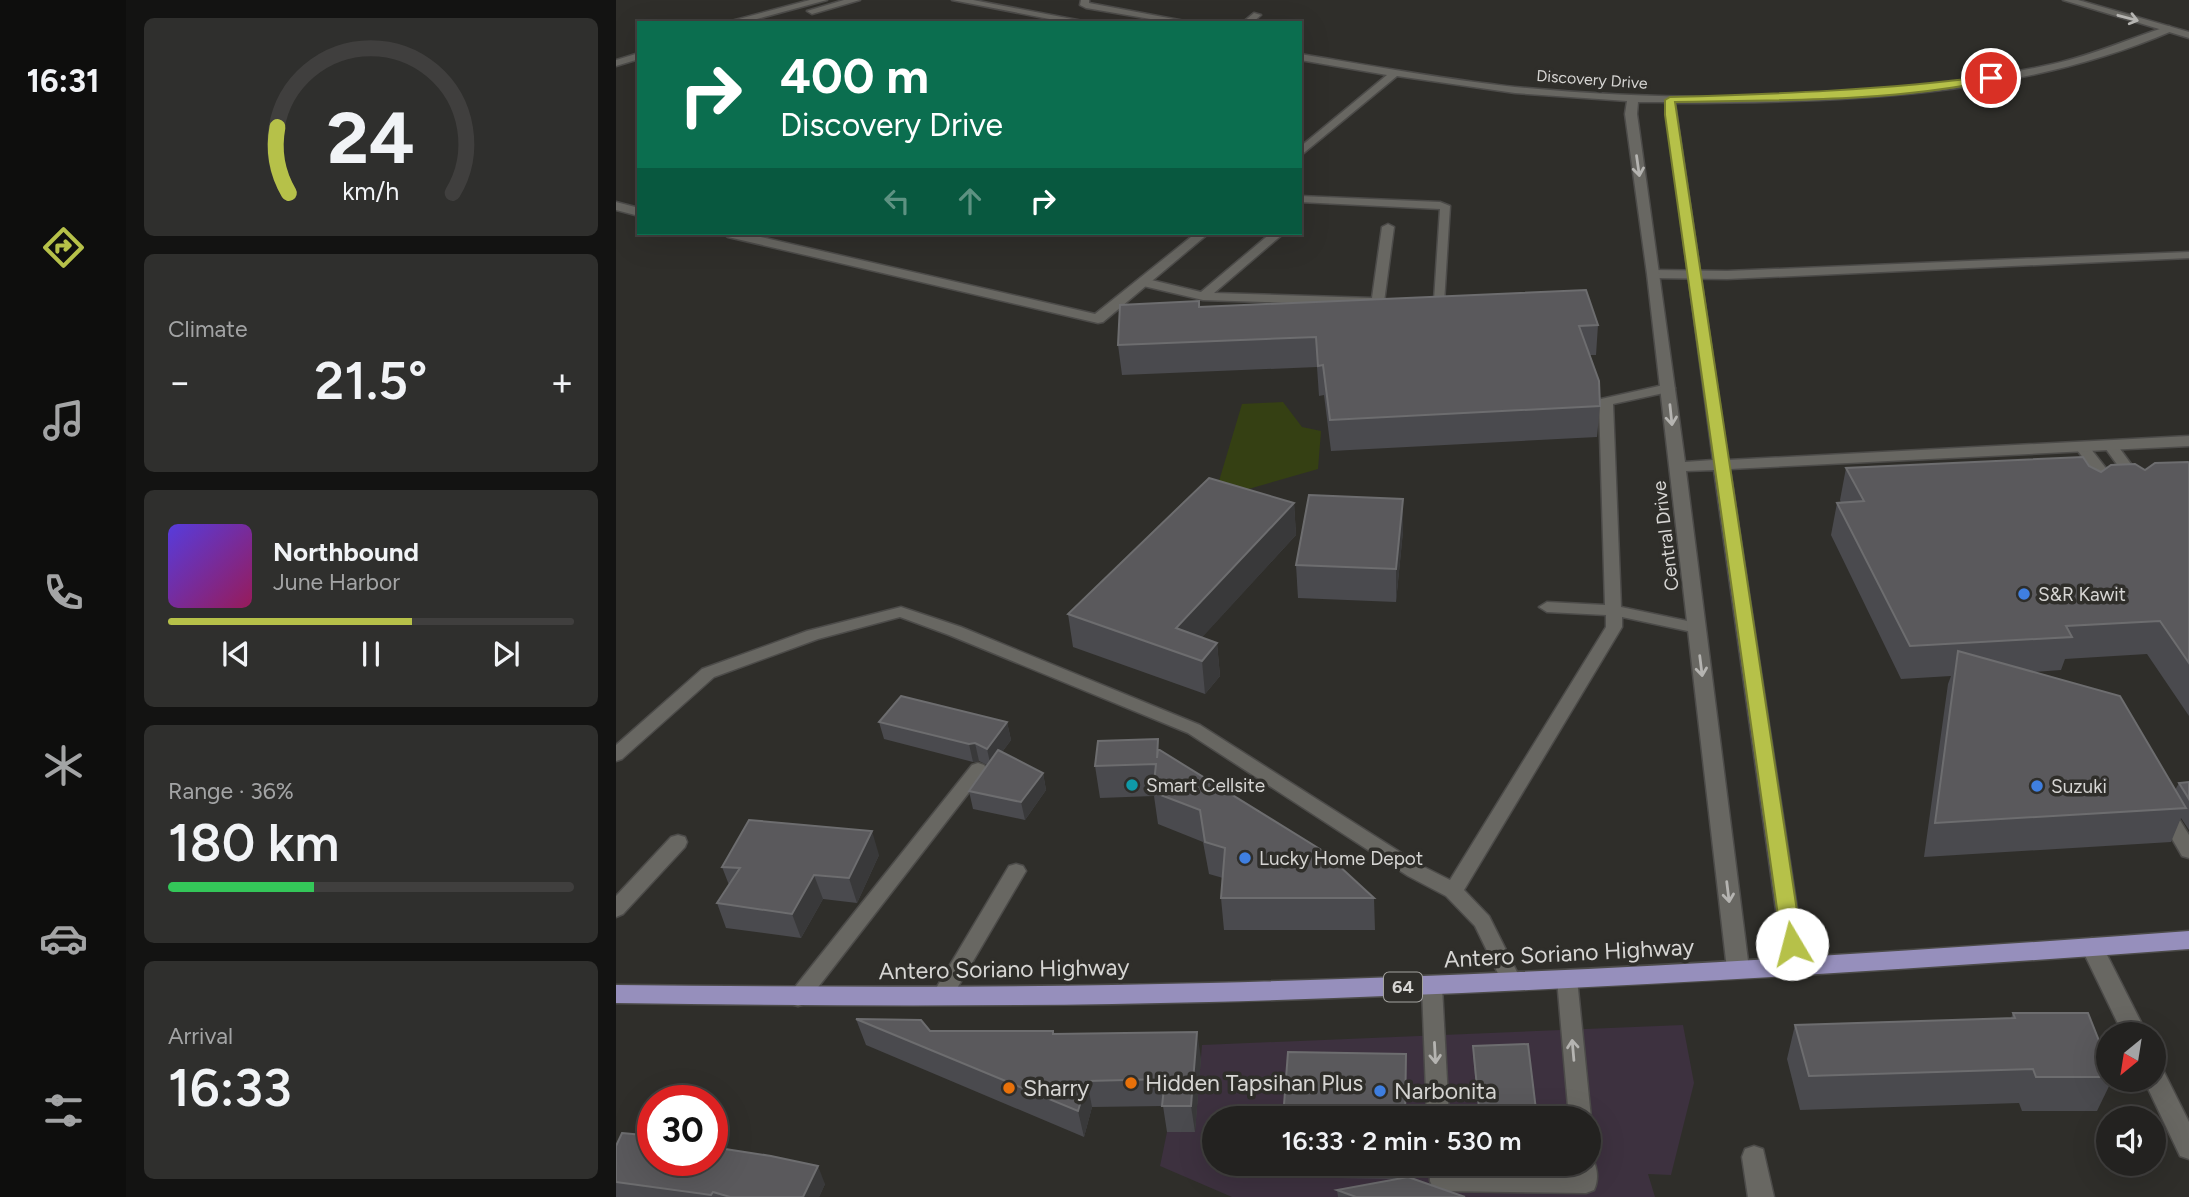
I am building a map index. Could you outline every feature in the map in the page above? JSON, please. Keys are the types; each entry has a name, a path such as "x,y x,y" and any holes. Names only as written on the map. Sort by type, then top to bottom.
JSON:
{"main road":[{"name":"Antero Soriano Highway","path":"616,994 799,998 1432,987 1795,967 2189,940"}],"street":[{"path":"737,21 822,0"},
{"path":"772,21 855,0"},
{"path":"957,0 1077,21"},
{"path":"2068,0 2085,2 2189,35"},
{"name":"Discovery Drive","path":"1302,57 1513,90 1670,100 1787,98 1968,82 2085,61 2123,50 2185,22 2105,0"},
{"path":"616,54 637,48"},
{"path":"616,63 637,57"},
{"path":"1302,151 1395,73"},
{"name":"Central Drive","path":"1633,98 1631,114 1654,274 1738,970"},
{"path":"1670,100 1670,115 1795,967"},
{"path":"616,206 637,211"},
{"path":"737,235 1098,319 1201,235"},
{"path":"1677,467 2189,441"},
{"path":"2092,947 2128,1022"},
{"path":"2162,1092 2189,1148"},
{"path":"1754,1157 1761,1197"}],"lane":[{"path":"1081,0 1086,5 1179,21"},
{"path":"1249,21 1257,15"},
{"path":"1302,199 1440,205 1446,208 1440,300"},
{"path":"1143,282 1203,296 1378,302 1388,228"},
{"path":"1203,296 1276,235"},
{"path":"1654,274 2189,255"},
{"path":"1453,891 1614,627 1606,401 1668,388"},
{"path":"2110,445 2120,479"},
{"path":"2082,447 2120,479 2134,495"},
{"path":"1547,607 1614,610 1697,628"},
{"path":"616,755 708,673 813,635 901,612 955,631 1194,730 1415,871 1453,891 1482,921 1512,982"},
{"path":"799,998 978,769"},
{"path":"2157,798 2189,851"},
{"path":"616,909 678,842"},
{"path":"942,996 1016,871"},
{"path":"1567,979 1579,1106"},
{"path":"1432,987 1437,1106"},
{"path":"1441,1176 1441,1181 1586,1183 1585,1176"}],"shaded area":[{"path":"1683,1025 1694,1083 1671,1175 1648,1174 1655,1197 1232,1197 1160,1166 1167,1132 1195,1131 1202,1045"}],"green space":[{"path":"1283,402 1302,427 1321,431 1318,469 1245,490 1219,481 1242,404"}],"building":[{"path":"1586,290 1598,325 1579,326 1599,381 1600,406 1330,420 1323,365 1318,366 1316,337 1118,345 1120,305 1199,301 1199,307"},
{"name":"S&R Kawit","path":"2083,457 2089,466 2101,472 2111,465 2135,464 2145,470 2155,463 2189,463 2189,663 2160,621 2066,626 2072,637 1910,646 1837,503 1864,501 1846,468"},
{"path":"1209,478 1294,503 1176,628 1217,643 1202,661 1068,614"},
{"path":"1309,495 1403,499 1396,569 1296,565"},
{"name":"Suzuki","path":"1958,651 2120,696 2186,808 1935,823"},
{"path":"901,696 1007,722 987,749 975,743 969,744 879,722"},
{"path":"1158,739 1157,758 1158,749 1323,851 1374,898 1221,898 1225,848 1205,842 1200,810 1153,792 1156,764 1095,766 1098,741"},
{"path":"998,750 1043,773 1021,802 969,791"},
{"path":"2189,782 2189,799 2179,783"},
{"path":"749,820 872,831 849,878 814,875 792,914 717,903 740,868 722,867"},
{"path":"2013,1013 2088,1013 2096,1033 2096,1077 2036,1077 2033,1069 1809,1076 1795,1025 2015,1018"},
{"path":"856,1019 921,1020 930,1031 1053,1031 1053,1034 1197,1032 1191,1106 1162,1106 1165,1079 1087,1081 1078,1111"},
{"path":"1528,1044 1536,1106 1479,1106 1473,1046"},
{"path":"1288,1052 1406,1054 1405,1106 1284,1106"},
{"path":"622,1133 637,1134 637,1176 728,1176 728,1149 818,1166 803,1197 730,1197 713,1192 711,1195 616,1182 616,1146"},
{"path":"1408,1177 1465,1197 1356,1197 1337,1190"}],"place":[{"name":"S&R Kawit","path":"2024,594"},
{"name":"Smart Cellsite","path":"1132,785"},
{"name":"Suzuki","path":"2037,786"},
{"name":"Lucky Home Depot","path":"1245,858"},
{"name":"Hidden Tapsihan Plus","path":"1131,1083"},
{"name":"Sharry","path":"1009,1088"},
{"name":"Narbonita","path":"1380,1091"}],"route":[{"path":"1792,944 1670,115 1670,100 1787,98 1907,90 1991,78"}]}
